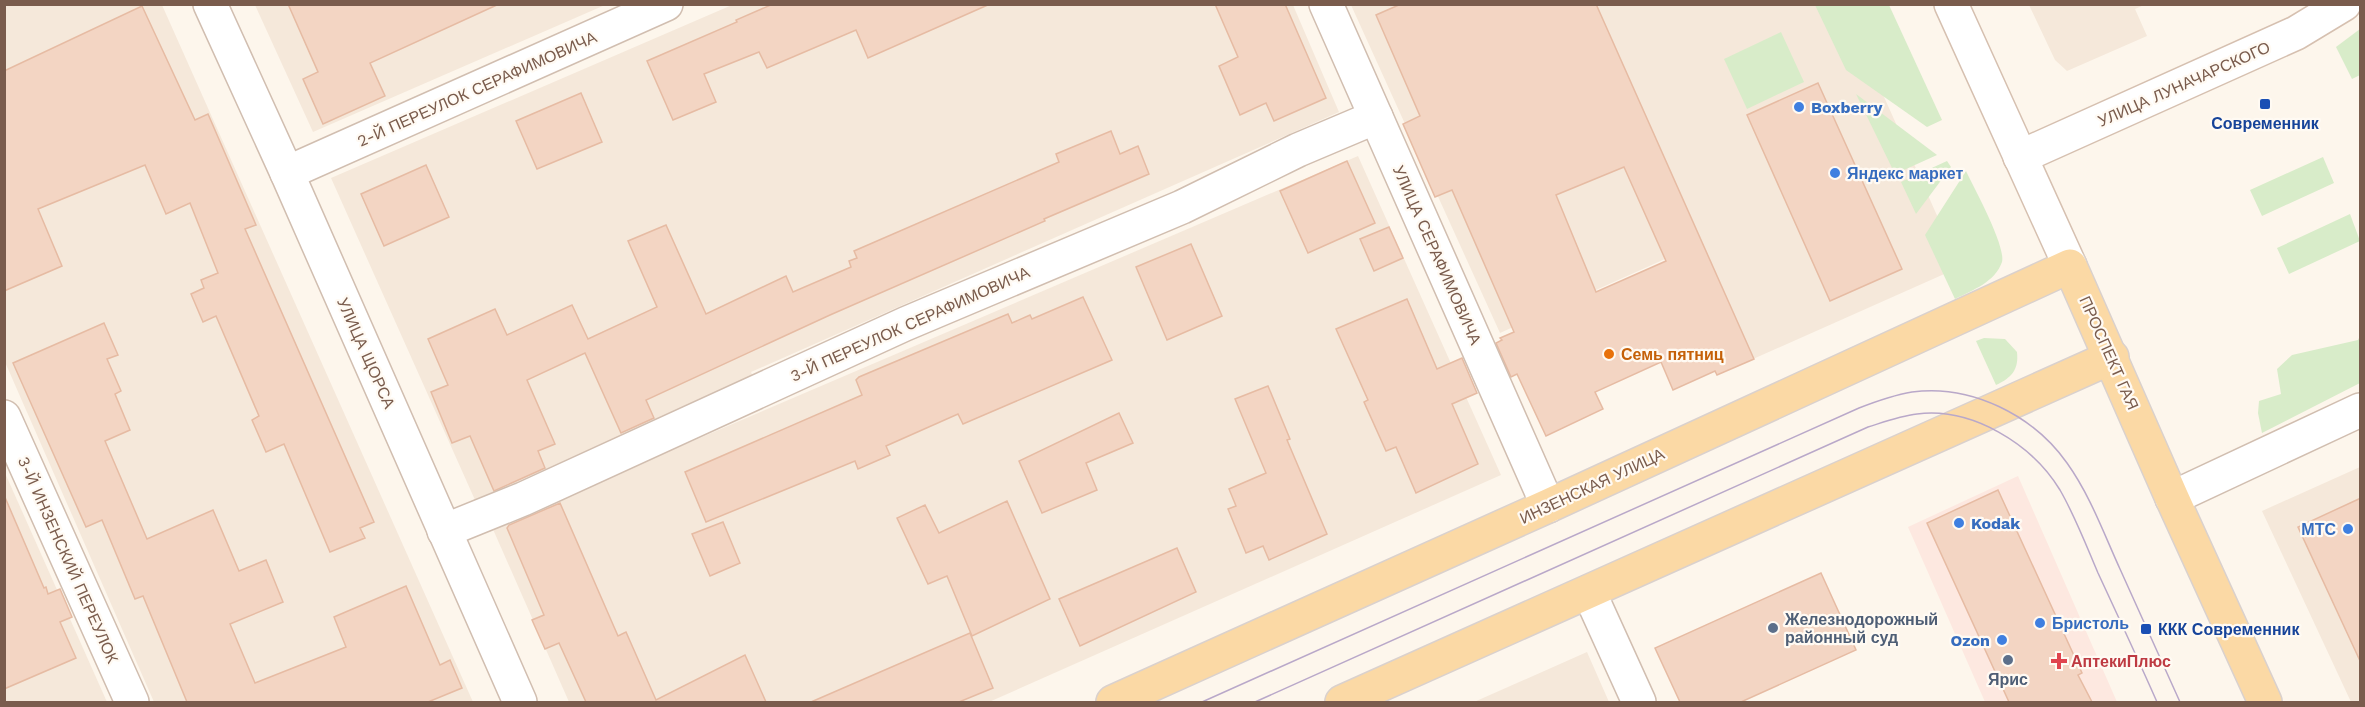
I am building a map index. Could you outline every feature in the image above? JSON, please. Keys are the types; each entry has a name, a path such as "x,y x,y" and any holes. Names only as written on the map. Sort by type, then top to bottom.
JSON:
{"main road":[{"name":"ИНЗЕНСКАЯ УЛИЦА","path":"1113,702 1548,506 2070,266"},
{"name":"ПРОСПЕКТ ГАЯ","path":"2070,266 2265,702"},
{"path":"1342,702 2112,357"}],"street":[{"name":"УЛИЦА ЩОРСА","path":"210,4 520,702"},
{"name":"2-Й ПЕРЕУЛОК СЕРАФИМОВИЧА","path":"287,173 666,4"},
{"name":"УЛИЦА СЕРАФИМОВИЧА","path":"1326,4 1548,506"},
{"name":"ПРОСПЕКТ ГАЯ","path":"1951,4 2070,266"},
{"name":"УЛИЦА ЛУНАЧАРСКОГО","path":"2020,157 2296,33 2344,4"},
{"name":"3-Й ПЕРЕУЛОК СЕРАФИМОВИЧА","path":"444,531 523,499 905,324 1182,207 1298,150 1376,117"},
{"path":"2172,498 2361,410"},
{"name":"3-Й ИНЗЕНСКИЙ ПЕРЕУЛОК","path":"4,417 132,702"},
{"path":"1589,592 1639,702"}],"shaded area":[{"path":"4,5 162,5 473,702 154,702 5,362"},
{"path":"255,5 605,5 313,132"},
{"path":"732,5 1293,5 1339,112 751,372 754,380 475,500 331,178"},
{"path":"1351,5 1843,5 1960,267 1717,375 1665,259 1500,333"},
{"path":"2029,5 2144,5 2135,9 2147,36 2067,71 2055,60"},
{"path":"1358,156 1501,475 989,702 569,702 492,527"},
{"path":"2360,467 2360,702 2351,702 2262,511"},
{"path":"5,473 107,702 5,702"},
{"path":"2018,476 2117,702 1985,702 1908,527"},
{"path":"1587,652 1609,702 1474,702"}],"green space":[{"path":"1815,5 1889,5 1942,120 1927,127 1846,70"},
{"path":"2360,29 2360,75 2352,79 2336,47"},
{"path":"1781,32 1804,82 1747,109 1724,59"},
{"path":"1856,94 1937,155 1895,174"},
{"path":"2323,157 2334,183 2262,216 2250,190"},
{"path":"1947,161 1951,167 1916,214 1901,182"},
{"path":"1966,171 1999,243 2002,262 1989,280 1955,299 1925,235"},
{"path":"2350,214 2360,241 2289,274 2277,248"},
{"path":"2360,336 2360,383 2262,433 2258,413 2259,401 2281,394 2277,369 2292,355 2358,340"},
{"path":"1984,338 2005,339 2017,352 2017,364 2013,373 1996,385 1976,341"}],"building":[{"path":"288,4 499,4 370,63 385,96 323,124 303,79 318,72"},
{"path":"773,4 990,4 868,58 856,30 767,68 759,52 704,74 716,102 673,120 647,61"},
{"path":"1215,4 1285,4 1326,98 1274,121 1266,103 1240,115 1219,66 1238,57"},
{"path":"1401,4 1596,4 1754,359 1717,375 1715,371 1673,390 1661,362 1595,392 1603,409 1546,436 1517,374 1511,377 1496,343 1502,340 1500,338 1514,332 1452,190 1435,197 1403,124 1420,116 1376,15","holes":["1624,167 1666,261 1596,292 1556,195"]},
{"path":"142,6 195,120 208,114 256,225 245,229 374,522 360,528 365,538 330,552 284,444 266,452 252,420 259,416 216,316 203,322 191,294 204,288 201,280 218,273 190,203 166,214 145,165 38,209 62,266 4,291 4,71"},
{"path":"1818,83 1902,269 1830,301 1747,115"},
{"path":"581,93 602,142 537,169 516,121"},
{"path":"1111,131 1120,154 1138,146 1149,174 830,315 646,400 654,418 621,433 585,353 527,380 555,444 538,451 545,468 494,491 470,436 452,443 431,392 448,385 428,339 495,309 507,335 572,305 588,339 657,307 628,241 666,225 706,314 786,276 793,292 851,267 849,261 857,258 854,251 1059,162 1056,154"},
{"path":"1347,161 1375,223 1308,253 1280,191"},
{"path":"426,165 449,217 384,246 361,194"},
{"path":"1389,227 1403,258 1374,271 1360,239"},
{"path":"1191,244 1222,316 1167,340 1136,267"},
{"path":"1083,297 1112,360 963,424 958,414 886,446 890,455 858,469 855,461 706,522 685,472 862,395 856,380 859,377 1008,314 1012,323 1030,315 1032,319"},
{"path":"1407,299 1437,369 1462,358 1477,393 1452,404 1478,464 1416,493 1396,447 1386,451 1364,402 1368,400 1336,329"},
{"path":"104,323 118,355 107,359 121,391 115,394 130,430 105,441 147,539 213,510 239,571 266,560 283,602 230,624 255,683 346,647 334,617 406,586 440,665 450,660 462,688 428,702 187,702 143,596 135,599 102,520 86,527 13,363"},
{"path":"1268,386 1290,439 1287,440 1327,534 1269,560 1263,546 1246,553 1228,509 1236,506 1229,489 1266,473 1235,399"},
{"path":"1119,413 1133,443 1086,463 1097,490 1042,513 1019,461"},
{"path":"1998,490 2082,673 2078,675 2092,702 2009,702 1927,523"},
{"path":"4,495 44,588 46,587 48,594 60,589 72,617 60,622 76,658 4,689"},
{"path":"2361,498 2361,663 2298,527"},
{"path":"1007,501 1050,599 972,636 947,576 928,584 897,518 925,505 939,533"},
{"path":"560,503 618,636 626,632 656,700 745,655 766,702 586,702 559,643 545,649 532,620 544,615 507,528 509,525"},
{"path":"723,522 740,563 710,576 692,534"},
{"path":"1177,548 1196,592 1080,646 1059,599"},
{"name":"Железнодорожный районный суд","path":"1821,573 1856,650 1741,702 1680,702 1655,648"},
{"path":"970,633 993,688 959,702 811,702"}],"tram line":[{"path":"1202,702 1859,408 1905,393 1934,391 1978,398 1999,406 2019,417 2037,431 2067,463 2096,515 2180,702"},
{"path":"1255,702 1868,427 1911,415 1938,413 1959,416 1999,432 2034,458 2048,473 2071,510 2157,702"}],"place":[{"name":"Современник","path":"2265,104"},
{"name":"Boxberry","path":"1799,107"},
{"name":"Яндекс маркет","path":"1835,173"},
{"name":"Семь пятниц","path":"1609,354"},
{"name":"Kodak","path":"1959,523"},
{"name":"МТС","path":"2348,529"},
{"name":"Бристоль","path":"2040,623"},
{"name":"Железнодорожный районный суд","path":"1773,628"},
{"name":"ККК Современник","path":"2146,629"},
{"name":"Ozon","path":"2002,640"},
{"name":"Ярис","path":"2008,660"},
{"name":"АптекиПлюс","path":"2059,661"}]}
